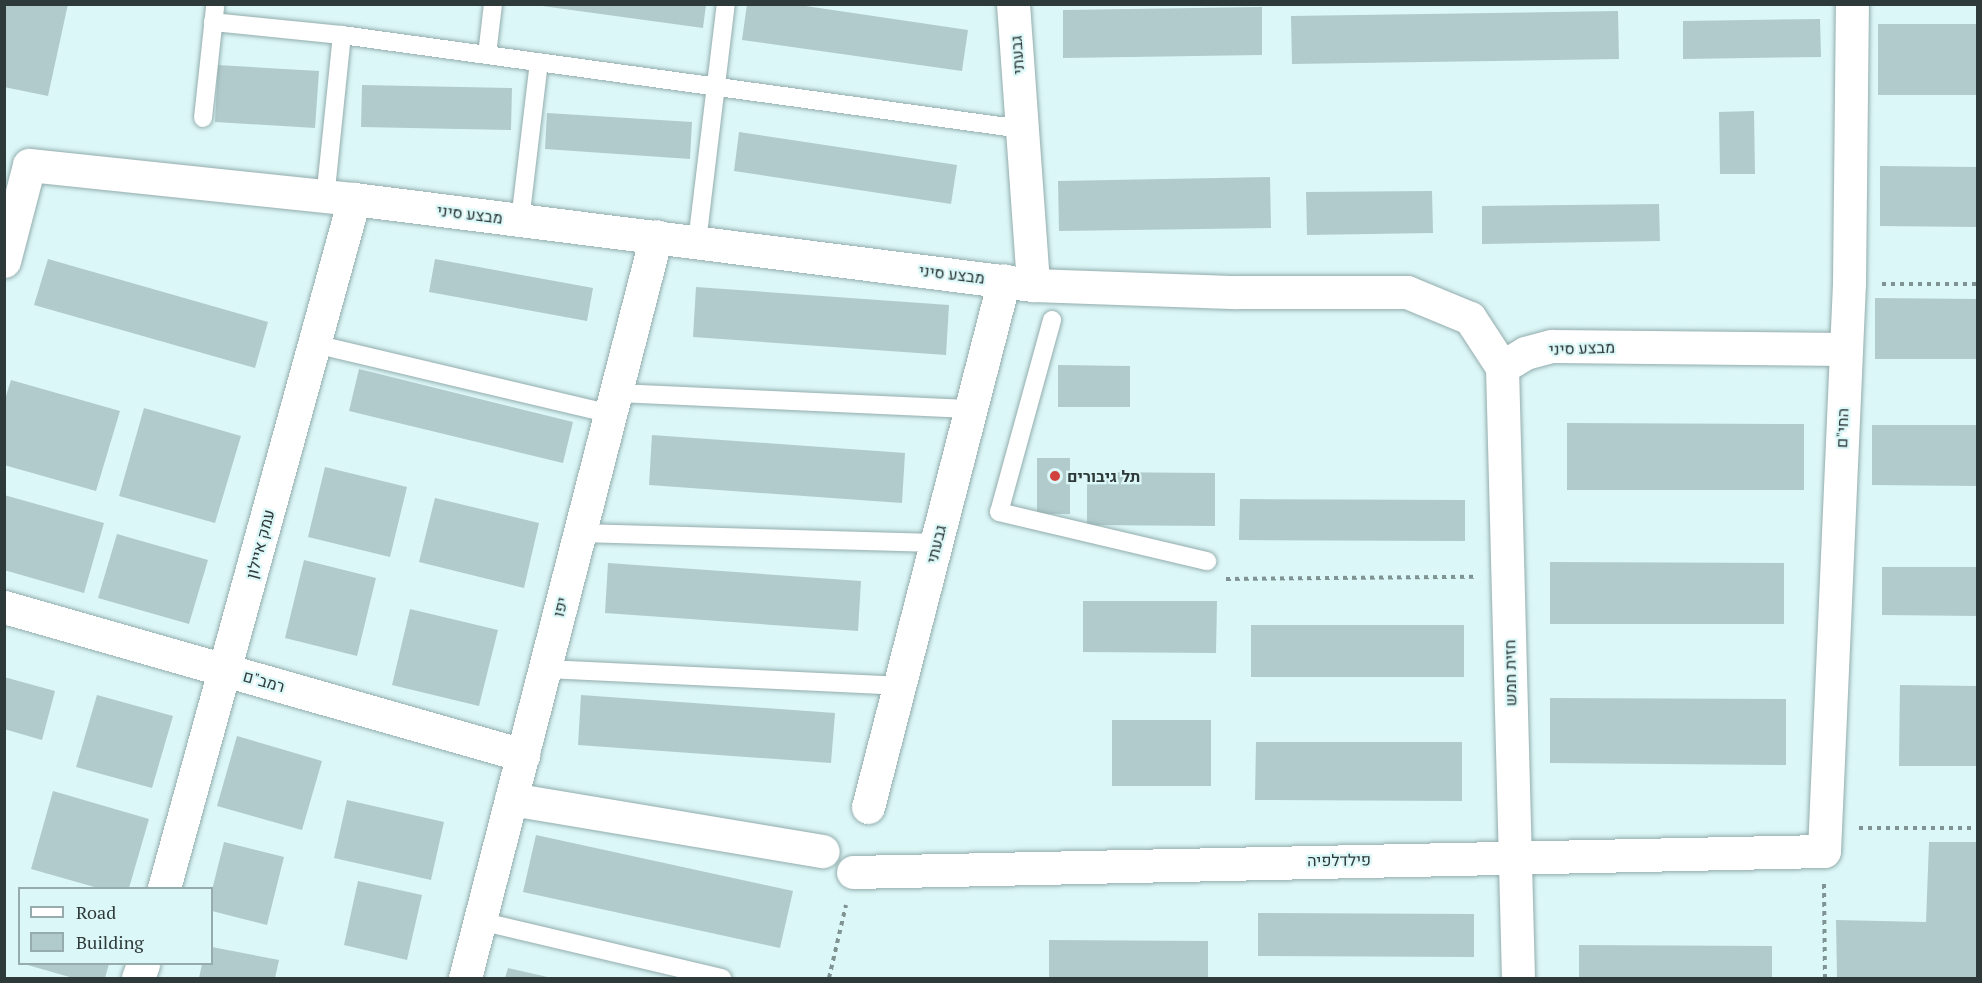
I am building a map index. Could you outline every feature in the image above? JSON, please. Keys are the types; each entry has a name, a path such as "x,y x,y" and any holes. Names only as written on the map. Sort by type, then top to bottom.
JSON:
{"street":[{"name":"גבעתי","path":"868,807 970,410 1018,283 1022,129 1013,4"},
{"name":"החי\"ם","path":"1825,840 1849,284 1852,4"},
{"name":"מבצע סיני","path":"4,261 29,165 656,236 1018,283 1238,292 1407,292 1470,318 1502,367 1525,353 1551,346 1845,349"},
{"name":"עמק איילון","path":"164,887 315,344 339,199"},
{"name":"יפו","path":"465,978 656,236"},
{"name":"חזית חמש","path":"1502,367 1518,978"},
{"name":"רמב\"ם","path":"4,607 523,755"},
{"path":"511,799 823,851"},
{"name":"פילדלפיה","path":"853,872 1515,856 1825,840"}],"lane":[{"path":"487,55 493,4"},
{"path":"697,242 726,4"},
{"path":"203,118 214,14 342,35 1022,129"},
{"path":"339,199 342,35"},
{"path":"520,221 539,62"},
{"path":"1052,320 999,512 1207,561"},
{"path":"315,344 613,404 970,410"},
{"path":"580,533 936,543"},
{"path":"545,669 900,686"},
{"path":"480,921 722,978"}],"path":[{"path":"1849,284 1977,284"},
{"path":"1207,561 1206,579 1508,576"},
{"path":"1825,978 1825,840 1977,828"}],"building":[{"path":"4,4 68,4 48,96 4,87"},
{"path":"747,4 792,4 968,30 962,71 742,40"},
{"path":"535,5 706,5 703,28"},
{"path":"1262,7 1262,55 1063,58 1063,10"},
{"path":"1618,11 1619,59 1292,64 1291,16"},
{"path":"1820,19 1821,57 1683,59 1683,21"},
{"path":"1878,24 1978,24 1978,95 1878,95"},
{"path":"218,65 319,71 315,128 215,122"},
{"path":"362,85 512,88 511,130 361,127"},
{"path":"1754,111 1755,174 1720,174 1719,112"},
{"path":"547,113 692,122 690,159 545,149"},
{"path":"739,132 957,165 951,204 734,171"},
{"path":"1880,166 1978,167 1978,227 1880,226"},
{"path":"1270,177 1271,228 1059,231 1058,181"},
{"path":"1432,191 1433,233 1307,235 1306,192"},
{"path":"1659,204 1660,241 1482,244 1482,206"},
{"path":"48,259 268,322 255,368 34,305"},
{"path":"435,259 593,288 587,321 429,292"},
{"path":"696,287 949,305 946,355 693,337"},
{"path":"1875,298 1978,299 1978,359 1875,359"},
{"path":"1058,365 1130,366 1130,407 1058,407"},
{"path":"359,369 573,422 563,463 349,411"},
{"path":"11,380 120,411 96,491 4,465 4,402"},
{"path":"144,408 241,436 215,523 119,496"},
{"path":"1567,423 1804,424 1804,490 1567,490"},
{"path":"1872,425 1978,425 1978,486 1872,485"},
{"path":"652,435 905,453 902,503 649,485"},
{"path":"1037,458 1070,458 1070,514 1037,514"},
{"path":"325,467 407,487 390,557 308,537"},
{"path":"1087,472 1215,473 1215,526 1087,525"},
{"path":"4,495 104,523 84,593 4,570"},
{"path":"435,498 539,523 524,588 419,562"},
{"path":"1240,499 1465,500 1465,541 1239,540"},
{"path":"117,534 208,560 189,624 98,598"},
{"path":"304,560 376,578 357,656 285,638"},
{"path":"1550,562 1784,563 1784,624 1550,624"},
{"path":"608,563 861,581 858,631 605,613"},
{"path":"1882,567 1978,567 1978,616 1882,615"},
{"path":"1083,601 1217,601 1216,653 1083,652"},
{"path":"410,609 498,630 479,706 392,685"},
{"path":"1251,625 1464,625 1464,677 1251,677"},
{"path":"4,677 55,691 42,740 4,729"},
{"path":"1900,685 1978,686 1978,766 1899,766"},
{"path":"97,695 173,716 152,788 76,767"},
{"path":"581,695 835,713 831,763 578,745"},
{"path":"1550,698 1786,699 1786,765 1550,763"},
{"path":"1112,720 1211,720 1211,786 1112,786"},
{"path":"237,736 322,761 302,830 217,806"},
{"path":"1256,742 1462,742 1462,801 1255,800"},
{"path":"53,791 149,819 129,887 94,887 31,869"},
{"path":"347,800 444,822 431,880 334,858"},
{"path":"536,835 793,891 780,948 523,892"},
{"path":"224,842 284,857 267,925 213,911 213,887"},
{"path":"1929,842 1978,842 1978,978 1837,978 1836,920 1926,922"},
{"path":"358,881 422,895 407,960 344,945"},
{"path":"1258,913 1474,914 1474,957 1258,956"},
{"path":"1049,940 1208,941 1208,978 1049,978"},
{"path":"1579,945 1772,946 1772,978 1579,978"},
{"path":"213,947 279,960 275,978 199,978 202,965 213,965"},
{"path":"28,965 109,965 105,978 73,978"},
{"path":"508,968 552,978 505,978"}],"place":[{"name":"תל גיבורים","path":"1055,476"}]}
